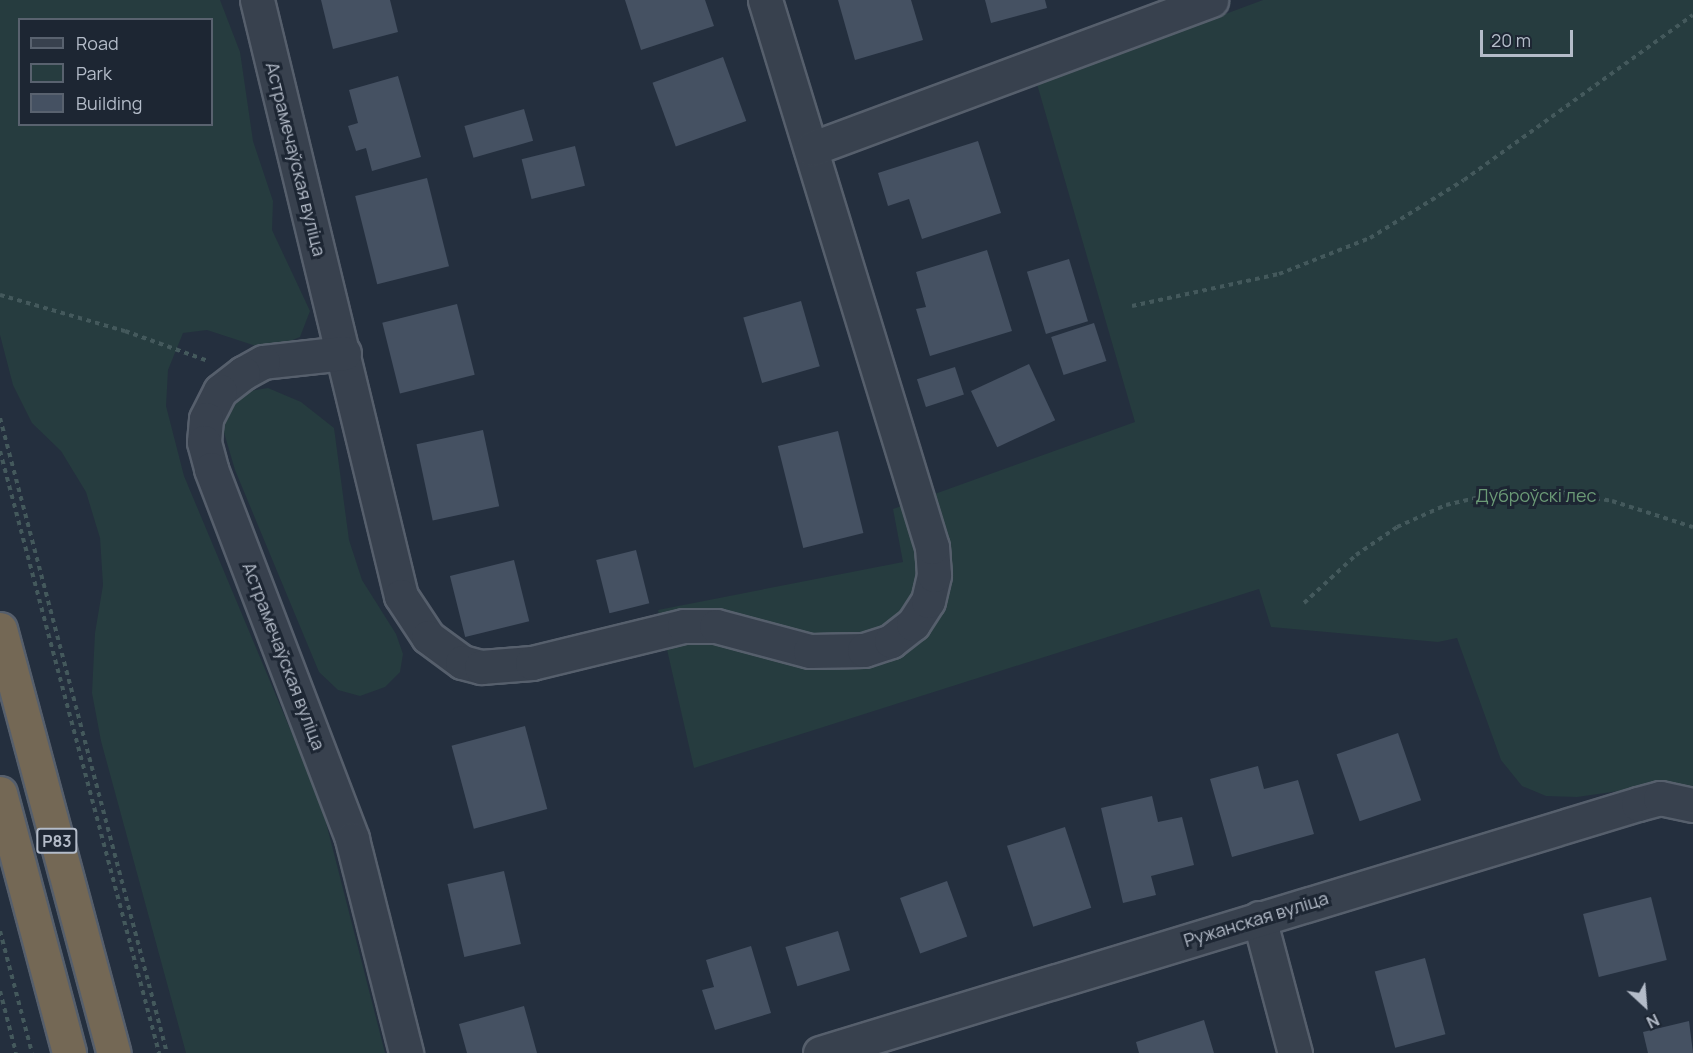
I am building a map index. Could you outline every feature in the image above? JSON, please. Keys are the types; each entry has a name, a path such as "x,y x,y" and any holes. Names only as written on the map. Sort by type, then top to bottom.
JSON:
{"highway":[{"name":"Р83","path":"0,629 114,1053"},
{"name":"Р83","path":"0,793 69,1053"}],"street":[{"name":"Астрамечаўская вуліца","path":"257,0 344,353 391,567 412,618 428,637 462,662 481,667 532,663 684,626 716,626 810,651 864,650 898,635 913,624 928,602 934,575 933,547 765,0"},
{"path":"811,149 1211,0"},
{"name":"Астрамечаўская вуліца","path":"344,353 263,362 243,373 220,391 206,419 204,442 211,469 352,839 406,1053"},
{"name":"Ружанская вуліца","path":"838,1050 1259,918 1638,804 1660,798 1693,805"},
{"path":"1259,918 1295,1053"}],"path":[{"path":"1132,306 1279,274 1370,238 1464,180 1693,15"},
{"path":"0,295 125,331 243,373"},
{"path":"0,418 167,1053"},
{"path":"0,451 159,1053"},
{"path":"1304,603 1356,555 1397,527 1446,505 1501,492 1560,492 1612,501 1693,527"},
{"path":"0,930 32,1053"},
{"path":"0,992 16,1053"}],"green space":[{"path":"0,0 220,0 240,52 253,141 273,201 272,230 310,311 300,337 268,350 207,330 183,333 168,370 166,406 184,476 321,803 385,1053 186,1053 101,741 92,693 95,633 103,585 100,538 86,492 61,451 32,423 13,385 0,335"},
{"name":"Дуброўскі лес","path":"1263,0 1693,0 1693,790 1647,787 1577,797 1546,796 1522,786 1501,760 1457,638 1438,642 1271,627 1259,589 694,768 658,610 903,562 893,509 1135,422 1037,84"},
{"path":"268,388 301,402 334,428 349,540 362,580 396,634 403,654 400,672 385,687 360,696 338,690 319,672 235,470 223,429 230,409 238,393"}],"building":[{"path":"321,0 390,0 398,32 333,49"},
{"path":"625,0 705,0 714,26 641,50"},
{"path":"838,0 911,0 923,40 855,60"},
{"path":"985,0 1045,0 1047,8 991,23"},
{"path":"723,57 746,121 676,147 653,83"},
{"path":"398,76 421,157 372,171 366,148 356,151 348,126 358,123 349,90"},
{"path":"524,109 533,141 473,158 464,126"},
{"path":"978,141 1001,213 922,239 909,199 888,206 878,173"},
{"path":"575,146 585,186 532,199 522,159"},
{"path":"427,178 449,266 377,284 355,196"},
{"path":"987,250 1012,331 930,356 916,309 926,307 916,272"},
{"path":"1069,259 1088,321 1046,334 1027,272"},
{"path":"801,301 820,366 762,383 743,318"},
{"path":"457,304 475,375 400,393 382,323"},
{"path":"1094,323 1106,361 1064,375 1051,337"},
{"path":"1029,364 1055,420 997,447 971,391"},
{"path":"955,367 964,395 926,407 917,379"},
{"path":"483,430 499,506 433,520 416,444"},
{"path":"838,431 863,533 803,548 778,446"},
{"path":"636,550 649,603 610,613 596,560"},
{"path":"514,560 529,621 465,637 450,576"},
{"path":"525,726 547,809 474,829 452,746"},
{"path":"1398,733 1421,800 1360,821 1337,754"},
{"path":"1258,766 1264,789 1298,780 1314,834 1232,857 1210,779"},
{"path":"1152,796 1158,822 1182,817 1194,865 1151,876 1156,895 1123,903 1101,808"},
{"path":"1065,827 1091,908 1033,927 1007,846"},
{"path":"504,871 521,944 464,957 447,884"},
{"path":"947,881 967,936 920,954 900,898"},
{"path":"1651,897 1667,960 1599,977 1583,914"},
{"path":"838,931 850,970 797,986 785,947"},
{"path":"751,946 771,1013 715,1030 702,990 714,987 706,960"},
{"path":"1425,958 1445,1034 1395,1048 1375,971"},
{"path":"524,1006 537,1053 467,1053 459,1024"},
{"path":"1204,1020 1214,1053 1139,1053 1136,1042"},
{"path":"1689,1021 1693,1053 1648,1053 1643,1032"}]}
